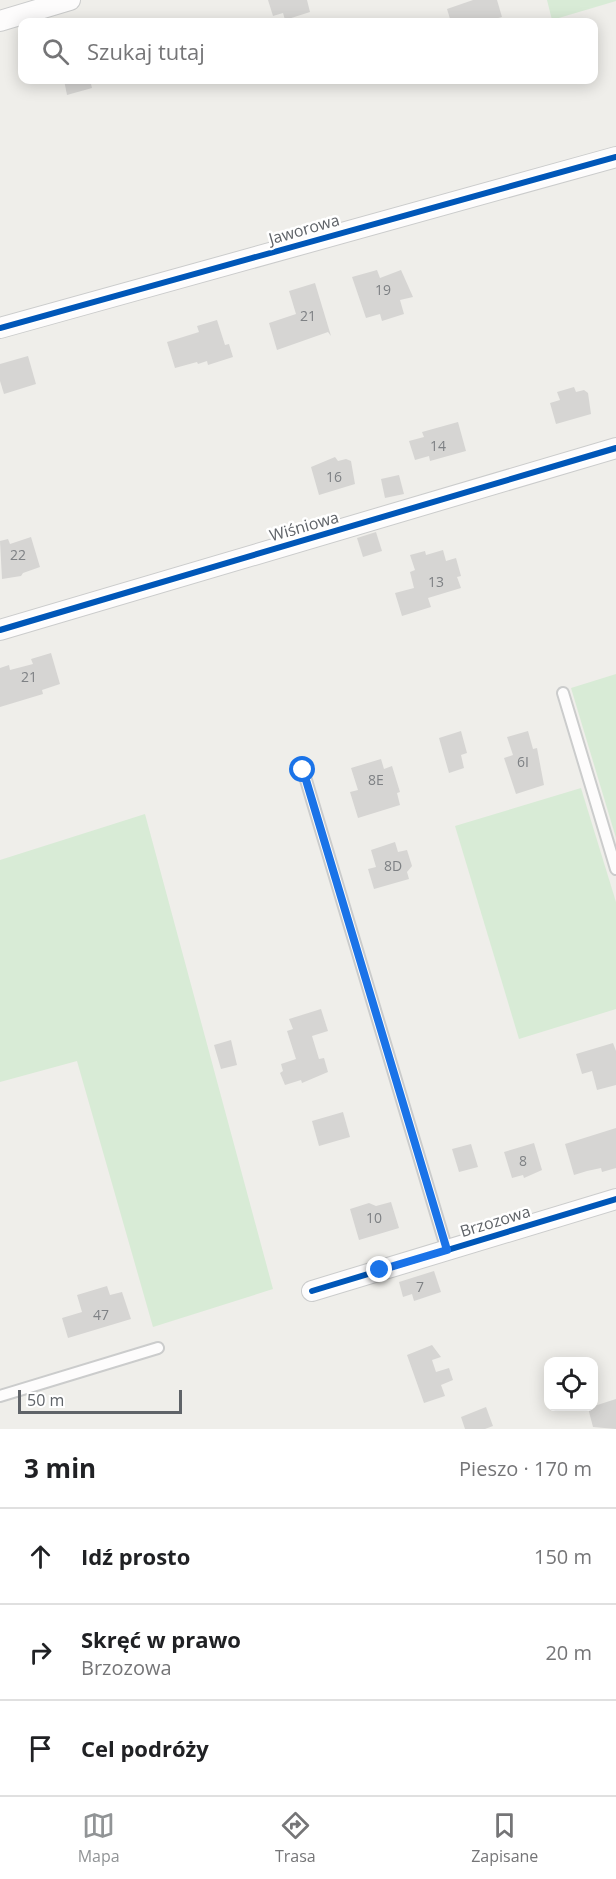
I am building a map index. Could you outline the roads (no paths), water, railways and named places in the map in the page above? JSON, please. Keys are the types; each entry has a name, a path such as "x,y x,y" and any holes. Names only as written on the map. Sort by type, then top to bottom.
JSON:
{"street":[{"path":"0,21 70,0"},
{"name":"Jaworowa","path":"0,328 616,157"},
{"name":"Wiśniowa","path":"0,630 616,448"},
{"name":"Brzozowa","path":"312,1291 616,1198"}],"lane":[{"path":"563,693 616,869"},
{"path":"303,770 447,1250"},
{"path":"0,1396 158,1348"}]}
